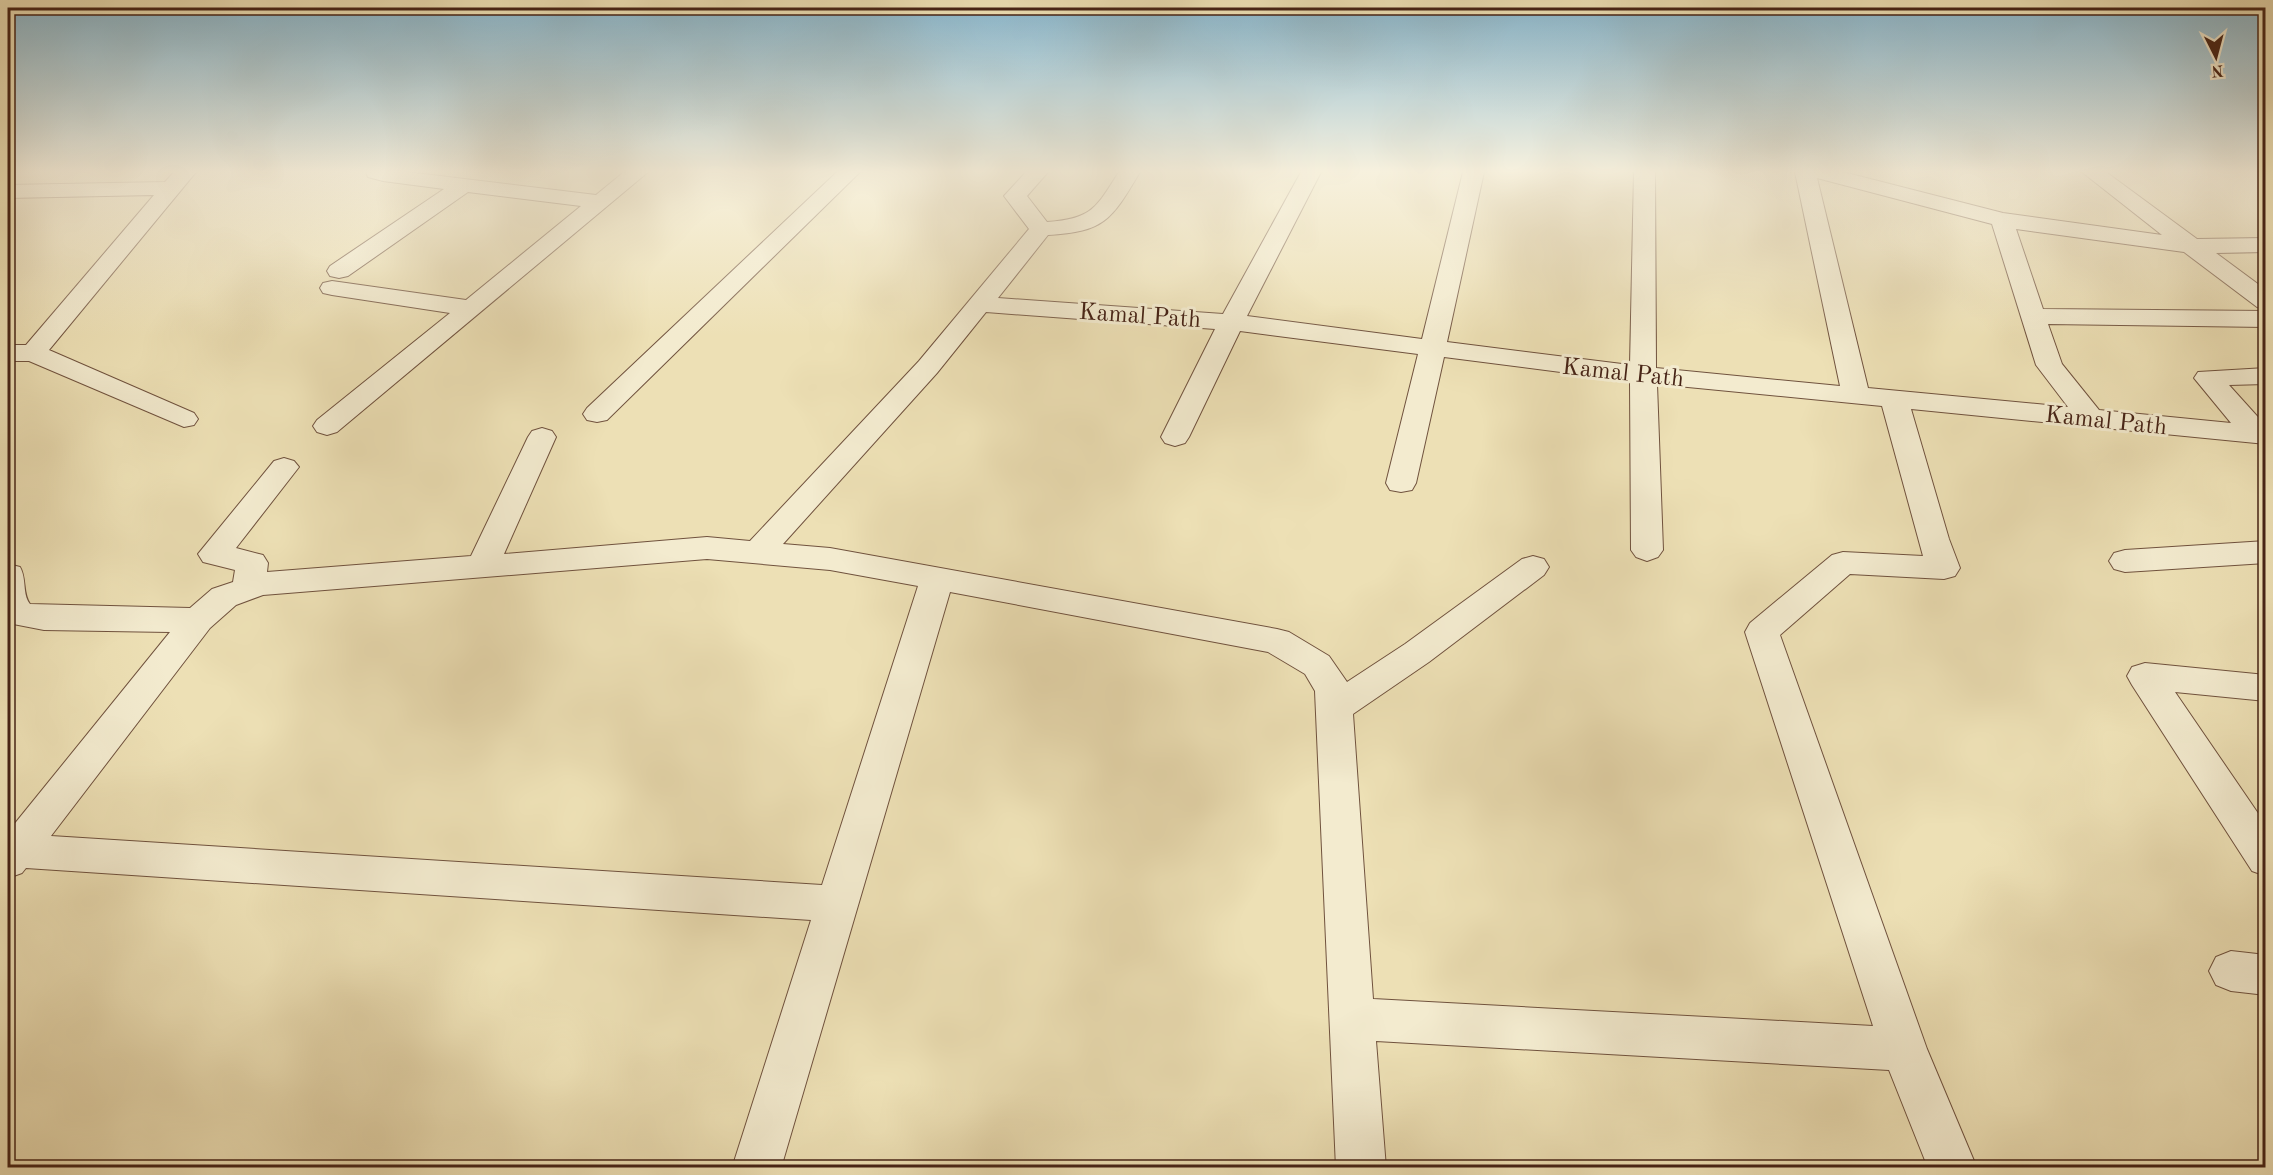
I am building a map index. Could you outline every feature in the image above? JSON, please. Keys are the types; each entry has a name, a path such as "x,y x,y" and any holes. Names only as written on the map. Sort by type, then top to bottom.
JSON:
{"street":[{"path":"135,227 20,353 184,419"},
{"path":"406,227 335,279 470,308"},
{"path":"327,426 570,227"},
{"path":"597,414 792,227"},
{"path":"757,553 928,368 1041,229 1075,227"},
{"path":"1175,437 1231,322 1282,227"},
{"path":"1401,483 1461,227"},
{"path":"1644,227 1643,375 1647,550"},
{"path":"1818,227 1856,394"},
{"path":"2004,227 2049,365 2091,419"},
{"path":"2052,227 2193,246 2265,245"},
{"path":"2167,227 2265,302"},
{"name":"Kamal Path","path":"981,304 1231,322 1643,375 2261,435"},
{"path":"2033,316 2265,320"},
{"path":"2261,435 2208,378 2265,376"},
{"path":"1894,400 1933,539 1944,568 1843,563 1762,632 1905,1050 1953,1167"},
{"path":"482,566 542,437"},
{"path":"248,589 252,563 214,554 284,467"},
{"path":"12,856 198,620 224,597 260,584 707,548 830,559 1277,641 1317,665 1334,690 1360,1167"},
{"path":"2125,561 2265,552"},
{"path":"1335,708 1417,653 1533,567"},
{"path":"8,575 10,603 20,615 44,618 198,620"},
{"path":"756,1167 937,579"},
{"path":"2265,688 2145,676 2265,860"},
{"path":"12,856 837,904"},
{"path":"1353,1019 1905,1050"}]}
